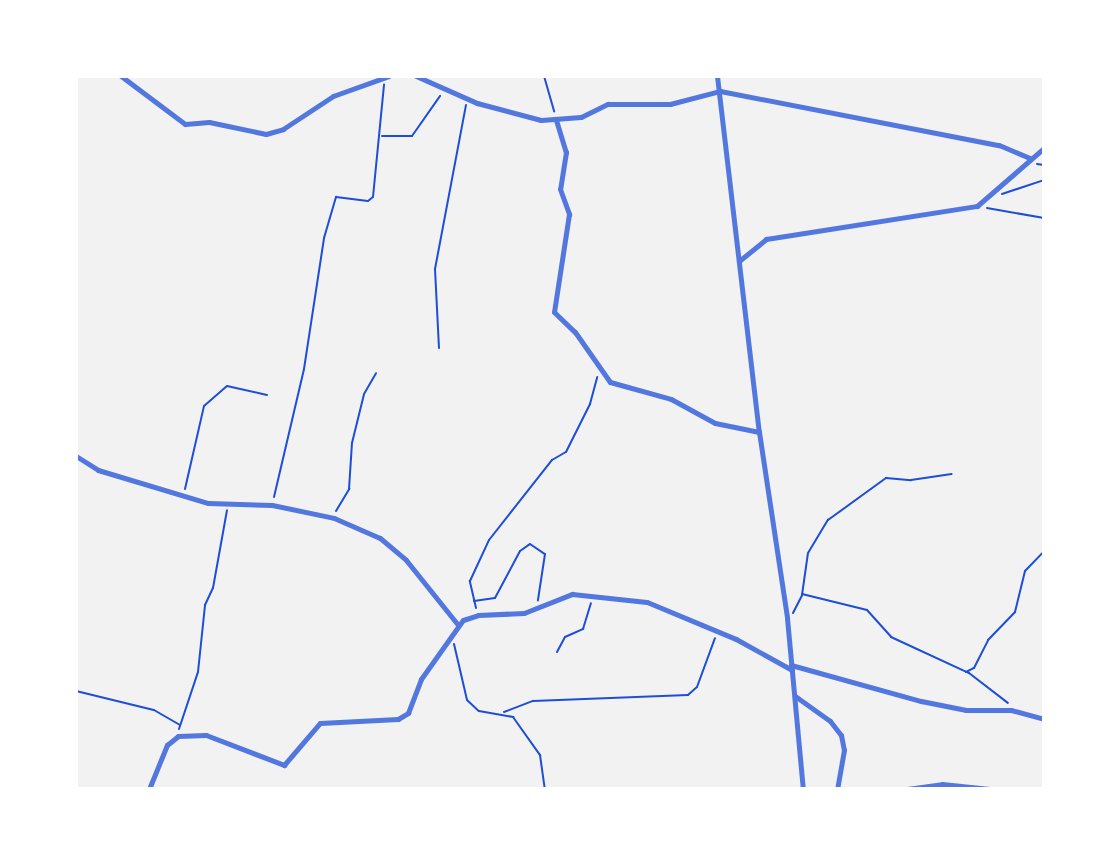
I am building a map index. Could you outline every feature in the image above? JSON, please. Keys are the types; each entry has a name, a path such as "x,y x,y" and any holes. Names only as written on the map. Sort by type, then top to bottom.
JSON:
{"street":[{"path":"121,76 186,124 209,122 266,134 283,130 333,96 386,77"},
{"path":"416,76 468,100 521,116 556,120 581,117 608,104 670,104 720,91 999,145 1030,158"},
{"path":"717,76 759,432 787,618 803,789"},
{"path":"556,120 566,152 560,189 570,214 552,310 575,332 601,371 615,385 671,399 715,423 759,432"},
{"path":"739,262 766,239 977,206 992,196 1030,158 1044,148"},
{"path":"76,456 98,470 190,497 228,505 272,505 334,518 394,547 458,625"},
{"path":"149,789 168,745 178,736 206,735 284,765 320,723 404,717 421,679 458,625 478,615 517,614 559,596 598,594 647,602 717,630 791,667 921,701 966,710 1021,713 1044,719"},
{"path":"794,696 830,721 841,735 844,750 837,789"},
{"path":"906,789 947,784 990,789"}],"path":[{"path":"544,76 556,120"},
{"path":"272,505 304,370 324,238 336,197 368,201 373,197 382,136 386,77"},
{"path":"382,136 412,136 445,90"},
{"path":"439,348 435,269 468,100"},
{"path":"992,196 1044,180"},
{"path":"977,206 1044,218"},
{"path":"478,615 470,581 489,540 552,460 566,452 601,371"},
{"path":"334,518 349,489 352,443 364,394 376,373"},
{"path":"190,497 185,483 200,410 227,386 267,395"},
{"path":"787,618 802,594 812,544 838,511 886,478 911,480 952,474"},
{"path":"178,736 198,672 205,605 213,588 228,505"},
{"path":"474,601 495,598 520,551 530,544 545,554 537,607"},
{"path":"966,672 974,668 988,640 1015,612 1025,572 1044,551"},
{"path":"556,652 565,637 583,629 598,594"},
{"path":"802,594 867,610 891,637 966,672 1021,713"},
{"path":"451,637 459,653 460,682 467,700 479,711 504,712 533,701 688,695 697,687 717,630"},
{"path":"76,691 154,710 180,725"},
{"path":"504,712 513,717 540,755 545,789"}]}
